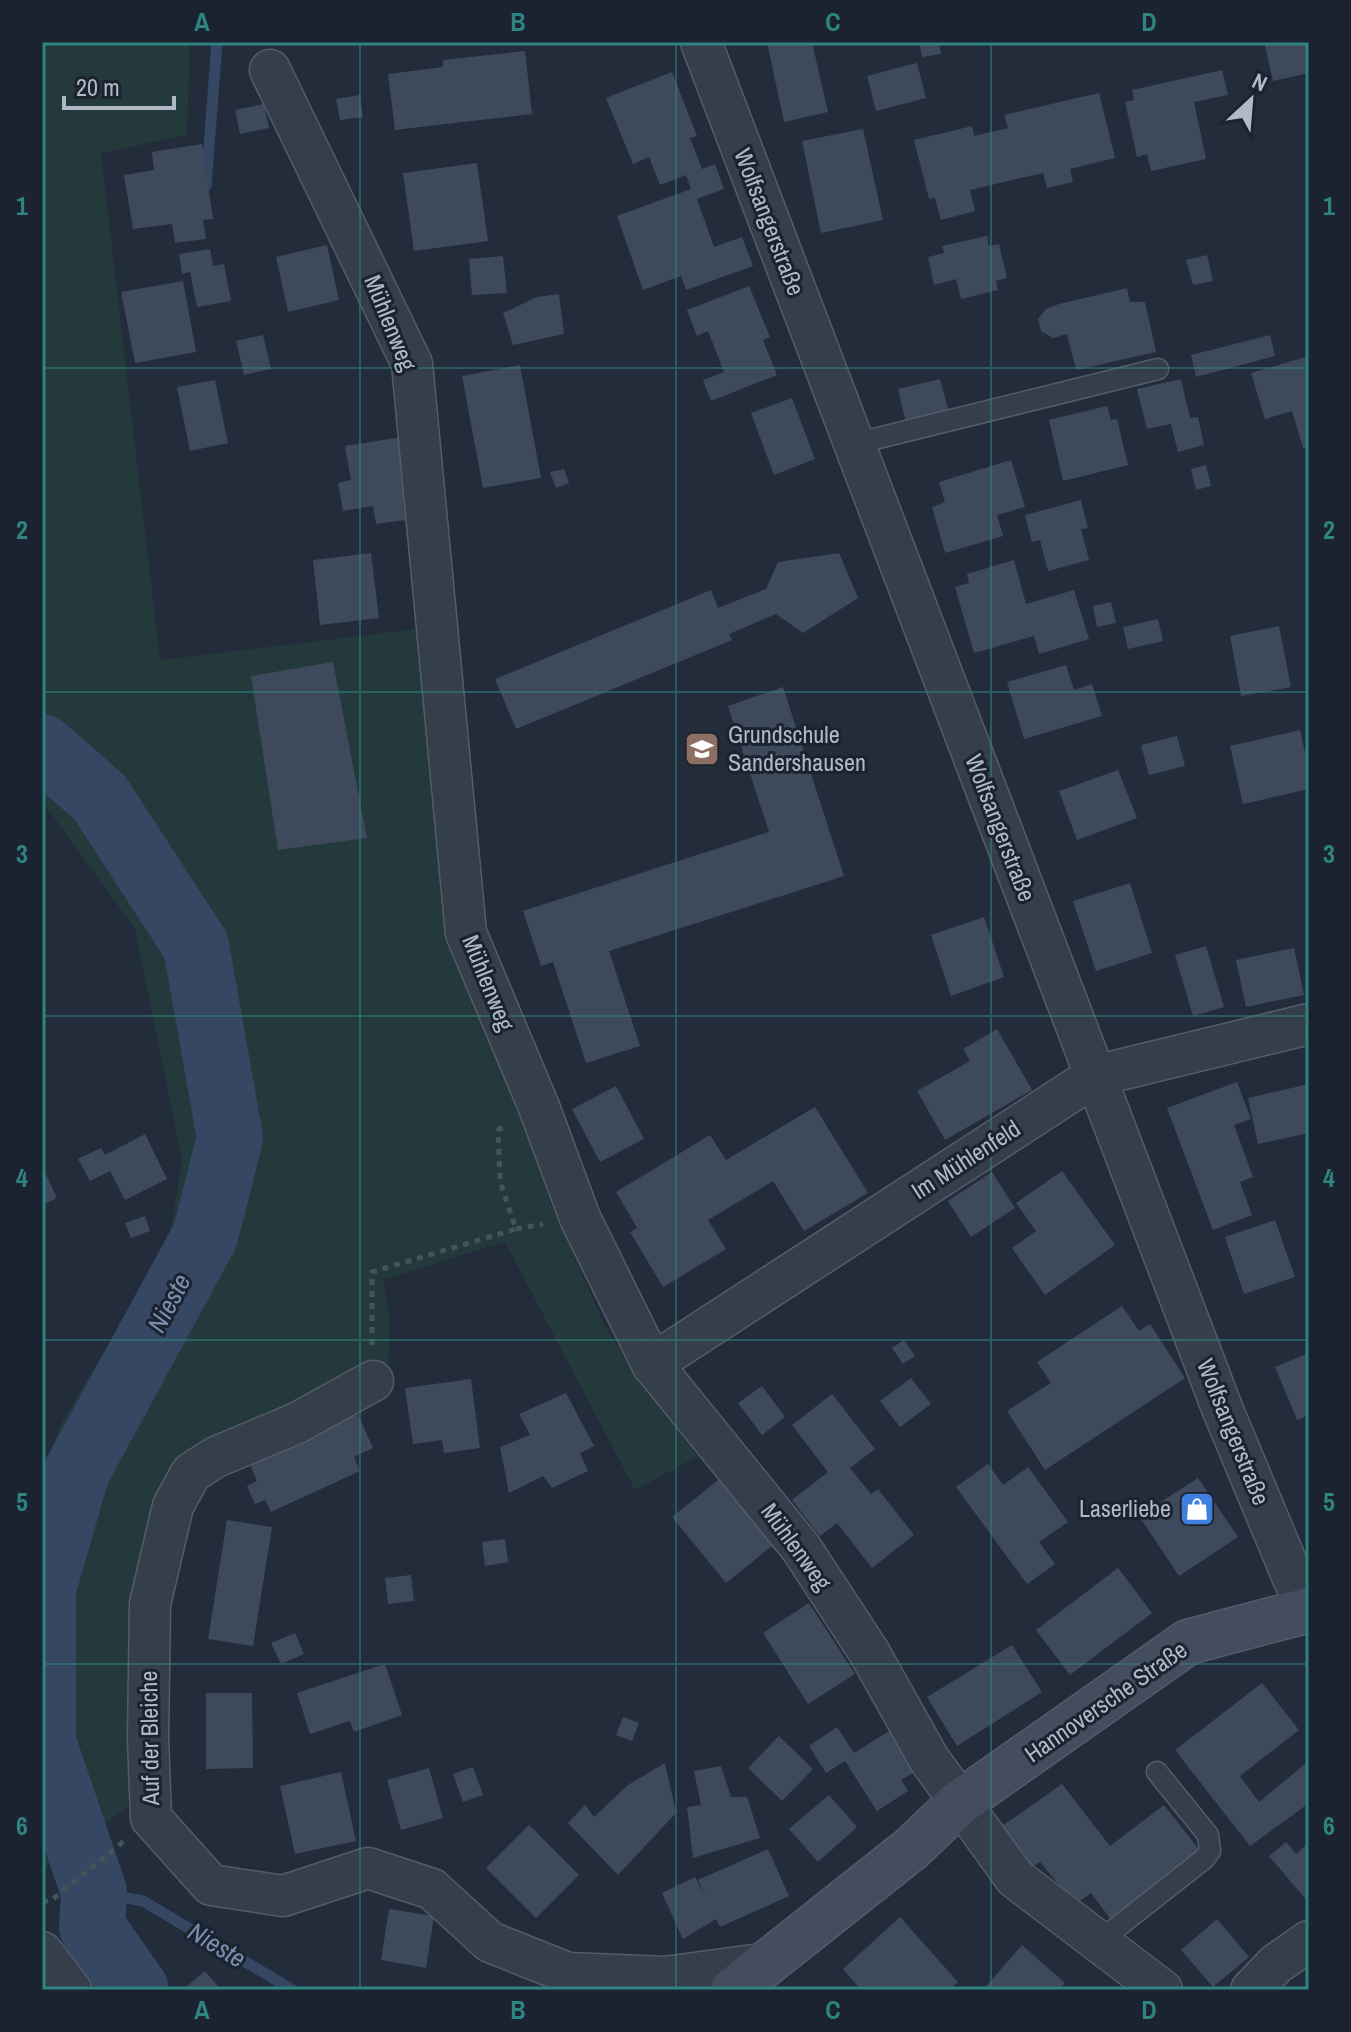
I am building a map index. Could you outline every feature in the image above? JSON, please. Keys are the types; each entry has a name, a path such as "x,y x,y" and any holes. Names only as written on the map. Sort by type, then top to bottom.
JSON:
{"main road":[{"name":"Hannoversche Straße","path":"733,1990 912,1848 959,1803 1188,1642 1309,1610"}],"street":[{"name":"Wolfsangerstraße","path":"701,42 1222,1408 1309,1610"},
{"name":"Mühlenweg","path":"270,70 412,364 466,933 539,1107 580,1218 652,1364 801,1548 869,1652 929,1759 959,1803"},
{"name":"Im Mühlenfeld","path":"652,1364 1095,1076 1309,1024"},
{"name":"Auf der Bleiche","path":"373,1381 297,1423 216,1457 191,1473 173,1506 150,1604 148,1739 151,1818 211,1885 283,1896 368,1868 432,1889 490,1942 568,1973 665,1977 770,1963"},
{"path":"959,1803 1015,1878 1162,1990"},
{"path":"1251,1990 1276,1964 1309,1941"},
{"path":"42,1952 71,1990"}],"lane":[{"path":"854,444 1158,369"},
{"path":"1097,1943 1204,1859 1210,1851 1208,1835 1157,1772"}],"path":[{"path":"516,1229 500,1181 498,1130 539,1107"},
{"path":"373,1381 372,1272 516,1229 533,1227"},
{"path":"42,1902 53,1899 151,1818"}],"green space":[{"path":"42,42 190,42 187,135 101,153 160,660 417,629 517,1092 550,1202 603,1322 638,1381 698,1456 635,1490 505,1242 383,1280 390,1321 388,1368 227,1431 135,1607 128,1807 42,1870 42,1471 64,1418 169,1244 182,1160 135,929 42,801"}],"building":[{"path":"767,42 812,42 828,112 784,122"},
{"path":"919,42 939,42 941,54 922,57"},
{"path":"1264,42 1309,42 1309,73 1273,81"},
{"path":"525,51 532,114 395,130 388,74 443,67 443,60"},
{"path":"917,63 926,98 876,111 867,76"},
{"path":"1222,70 1228,95 1194,102 1206,159 1151,171 1147,154 1137,157 1125,102 1134,100 1132,90"},
{"path":"672,72 697,136 690,138 702,169 715,164 724,189 697,199 714,247 742,237 753,266 686,290 681,276 643,290 617,216 691,189 686,175 660,185 649,157 633,164 606,98"},
{"path":"1099,93 1115,158 1070,169 1073,182 1047,188 1043,173 970,190 975,211 941,220 935,198 929,199 914,140 972,126 974,136 1008,128 1004,115"},
{"path":"360,95 363,117 340,120 336,99"},
{"path":"264,104 269,128 240,134 235,110"},
{"path":"863,129 883,220 821,233 802,141"},
{"path":"202,144 213,219 203,220 206,239 175,243 172,224 133,229 124,175 154,170 152,152"},
{"path":"477,163 488,241 414,251 403,173"},
{"path":"987,236 989,246 999,244 1007,278 996,281 998,290 961,299 956,279 934,285 928,257 944,253 942,246"},
{"path":"327,245 339,300 288,312 276,257"},
{"path":"210,249 213,266 224,264 231,301 197,307 190,272 182,274 179,254"},
{"path":"1207,255 1213,281 1193,285 1186,260"},
{"path":"503,256 507,293 472,295 469,259"},
{"path":"183,281 196,352 135,363 121,292"},
{"path":"749,286 770,337 763,340 777,375 711,401 703,380 724,372 708,331 697,336 687,310"},
{"path":"1127,288 1130,302 1145,302 1156,352 1076,370 1067,334 1053,338 1041,331 1038,319 1046,309 1059,304"},
{"path":"559,294 564,334 513,345 503,313 537,297"},
{"path":"263,335 271,369 244,375 236,341"},
{"path":"1270,335 1275,356 1196,377 1191,355"},
{"path":"1309,356 1309,446 1303,448 1292,411 1265,419 1251,373"},
{"path":"520,365 541,478 483,488 462,376"},
{"path":"940,379 949,412 906,423 898,389"},
{"path":"1181,379 1190,418 1198,417 1204,445 1178,452 1171,424 1147,429 1137,389"},
{"path":"215,380 228,443 190,451 177,387"},
{"path":"792,398 815,459 774,475 751,413"},
{"path":"1107,406 1111,420 1117,419 1128,465 1063,481 1049,420"},
{"path":"402,437 413,500 403,501 406,520 376,524 373,506 343,511 338,483 351,480 345,446"},
{"path":"1011,460 1025,507 997,515 1003,536 945,553 932,507 945,502 939,482"},
{"path":"1206,465 1211,486 1196,490 1191,469"},
{"path":"564,469 569,483 556,488 550,472"},
{"path":"1081,500 1088,528 1081,529 1089,560 1048,571 1040,540 1032,542 1025,515"},
{"path":"371,553 379,618 320,625 313,560"},
{"path":"839,553 858,598 803,633 776,614 729,634 732,640 516,729 495,679 711,590 718,608 766,589 778,562"},
{"path":"1014,560 1026,604 1074,590 1089,639 1039,654 1034,636 974,653 955,587 969,583 967,574"},
{"path":"1111,602 1116,623 1097,627 1093,606"},
{"path":"1158,619 1163,641 1128,649 1123,627"},
{"path":"1279,626 1291,687 1241,696 1230,636"},
{"path":"333,662 367,838 278,850 251,676"},
{"path":"1066,665 1074,690 1092,684 1102,716 1024,739 1007,682"},
{"path":"783,687 844,876 609,951 640,1046 586,1063 553,962 541,966 523,911 769,832 728,706"},
{"path":"1300,730 1309,770 1309,789 1243,804 1230,746"},
{"path":"1177,736 1185,766 1149,775 1141,745"},
{"path":"1118,770 1137,818 1077,840 1059,791"},
{"path":"1130,883 1152,953 1096,971 1073,901"},
{"path":"984,917 1004,977 951,996 931,935"},
{"path":"1206,946 1224,1007 1193,1016 1175,955"},
{"path":"1294,948 1304,995 1246,1007 1236,960"},
{"path":"997,1029 1032,1090 945,1140 917,1091 970,1061 963,1049"},
{"path":"1237,1082 1251,1119 1234,1125 1253,1177 1240,1182 1252,1215 1213,1230 1167,1108"},
{"path":"1309,1084 1309,1133 1258,1144 1248,1098"},
{"path":"616,1086 644,1139 600,1162 572,1109"},
{"path":"815,1107 868,1193 804,1231 773,1181 708,1220 726,1249 663,1287 630,1232 637,1228 616,1192 710,1135 726,1160"},
{"path":"145,1134 167,1179 125,1200 110,1171 90,1181 78,1159 101,1148 105,1155"},
{"path":"42,1166 57,1198 42,1205"},
{"path":"1062,1171 1115,1245 1045,1295 1012,1248 1036,1231 1016,1203"},
{"path":"992,1172 1015,1208 971,1237 948,1201"},
{"path":"145,1216 150,1231 131,1238 125,1223"},
{"path":"1275,1220 1295,1277 1244,1294 1225,1237"},
{"path":"1122,1306 1139,1331 1150,1324 1185,1378 1045,1470 1007,1411 1051,1383 1037,1362"},
{"path":"904,1340 915,1356 903,1364 892,1348"},
{"path":"1309,1353 1309,1415 1297,1420 1275,1367"},
{"path":"911,1378 931,1404 900,1427 880,1401"},
{"path":"471,1379 480,1448 444,1453 442,1440 413,1444 405,1388"},
{"path":"762,1386 785,1417 762,1435 738,1403"},
{"path":"566,1393 594,1446 580,1453 588,1471 552,1488 543,1476 509,1493 500,1447 530,1435 519,1414"},
{"path":"832,1394 875,1449 850,1468 871,1494 878,1489 914,1535 872,1568 837,1523 820,1536 792,1500 828,1472 792,1425"},
{"path":"357,1412 373,1448 354,1457 360,1471 271,1512 265,1500 255,1504 247,1486 257,1481 249,1462"},
{"path":"988,1464 1003,1485 1028,1467 1068,1522 1039,1542 1055,1564 1027,1584 956,1487"},
{"path":"723,1476 777,1542 726,1583 672,1517"},
{"path":"1198,1478 1238,1537 1179,1576 1139,1516"},
{"path":"227,1520 272,1527 253,1646 208,1639"},
{"path":"505,1539 508,1562 485,1566 482,1542"},
{"path":"1118,1568 1152,1613 1070,1675 1036,1630"},
{"path":"411,1575 414,1601 388,1604 385,1578"},
{"path":"809,1603 855,1674 808,1704 763,1633"},
{"path":"295,1633 304,1654 281,1664 271,1643"},
{"path":"1012,1645 1042,1692 957,1746 927,1697"},
{"path":"385,1664 402,1715 354,1732 350,1721 310,1734 297,1693"},
{"path":"1262,1683 1299,1730 1240,1776 1259,1802 1309,1761 1309,1803 1250,1846 1175,1750"},
{"path":"206,1693 252,1693 253,1768 206,1769"},
{"path":"623,1717 639,1723 632,1741 616,1735"},
{"path":"837,1727 854,1753 889,1731 915,1772 901,1780 908,1791 877,1811 845,1761 826,1773 809,1746"},
{"path":"779,1736 813,1769 782,1801 748,1768"},
{"path":"665,1763 676,1813 618,1875 568,1823 585,1805 594,1817 628,1785"},
{"path":"721,1766 731,1797 747,1797 760,1838 693,1858 687,1807 701,1805 694,1771"},
{"path":"473,1767 483,1795 463,1802 453,1774"},
{"path":"429,1768 443,1818 401,1830 387,1780"},
{"path":"341,1772 356,1841 295,1854 280,1786"},
{"path":"1062,1784 1110,1846 1164,1805 1201,1852 1112,1921 1091,1893 1075,1904 1040,1862 1030,1868 1001,1827"},
{"path":"829,1795 857,1827 818,1862 789,1829"},
{"path":"529,1825 579,1875 536,1918 486,1868"},
{"path":"1286,1842 1296,1854 1309,1842 1309,1903 1269,1856"},
{"path":"768,1849 789,1896 720,1927 716,1919 683,1939 662,1893 695,1877 706,1898 698,1880"},
{"path":"389,1909 434,1916 426,1968 381,1960"},
{"path":"900,1917 958,1982 949,1990 861,1990 843,1969"},
{"path":"1217,1919 1249,1957 1213,1987 1181,1950"},
{"path":"1022,1945 1065,1983 1059,1990 983,1990"},
{"path":"205,1971 221,1990 186,1990 185,1988"}],"waterway":[{"path":"206,186 217,42"},
{"name":"Nieste","path":"42,747 100,798 196,946 230,1138 205,1236 77,1471 43,1589 43,1742 94,1892 92,1927 136,1990"},
{"name":"Nieste","path":"94,1892 143,1901 293,1990"}],"place":[{"name":"Grundschule Sandershausen","path":"702,749"},
{"name":"Laserliebe","path":"1197,1509"}]}
